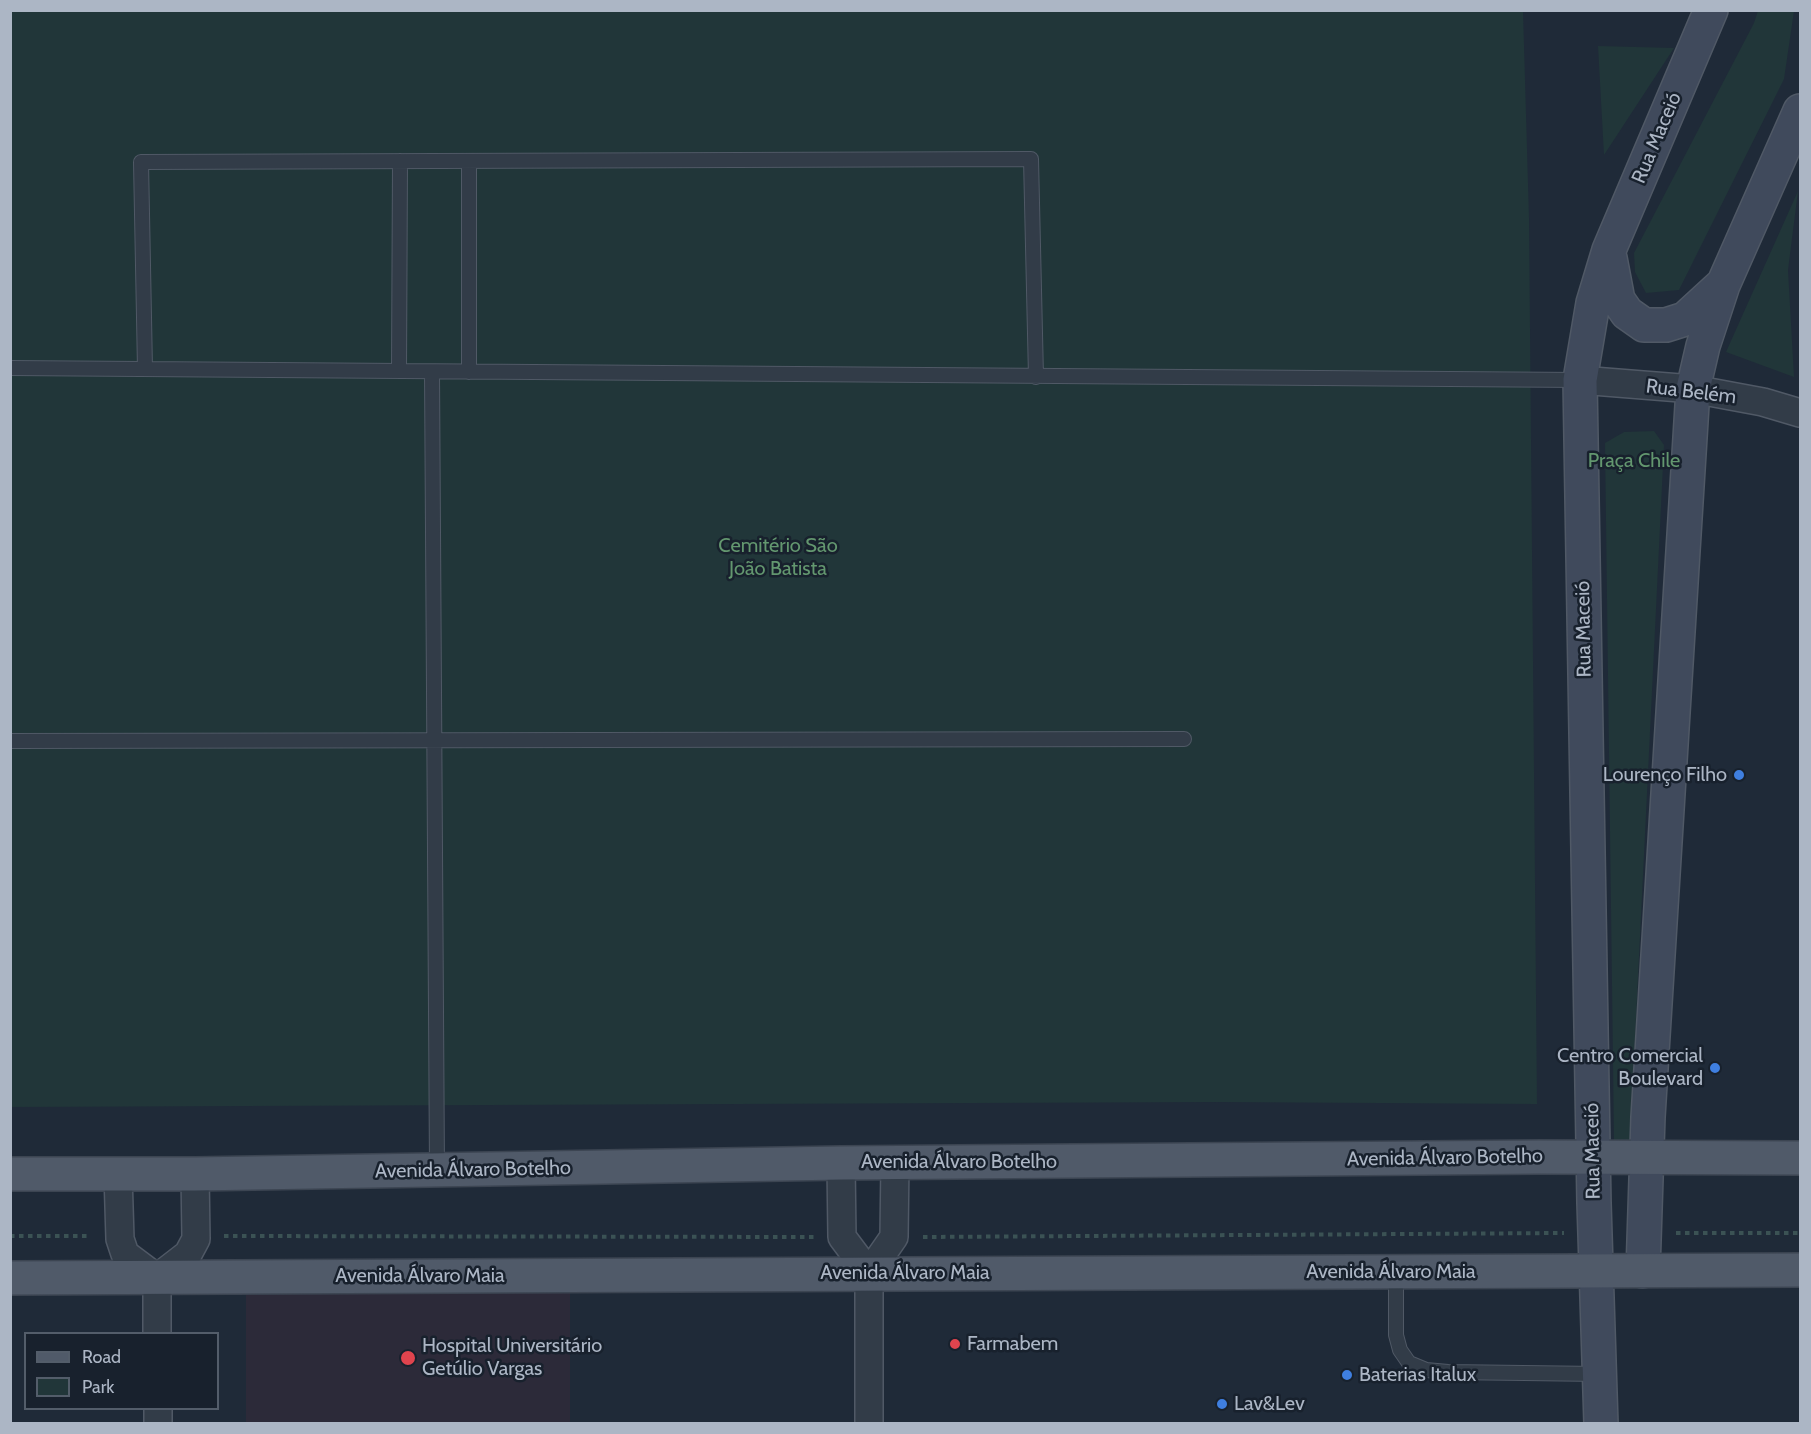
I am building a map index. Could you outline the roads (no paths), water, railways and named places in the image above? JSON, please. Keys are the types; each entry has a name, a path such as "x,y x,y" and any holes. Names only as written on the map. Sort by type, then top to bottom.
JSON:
{"main road":[{"name":"Rua Maceió","path":"1600,1424 1593,1157 1580,380 1593,303 1609,250 1711,10"},
{"path":"1643,1271 1646,1158 1693,389 1703,346 1723,285 1800,111"},
{"path":"1609,250 1618,300 1627,313 1644,325 1666,325 1685,319 1723,285"},
{"name":"Avenida Álvaro Botelho","path":"118,1174 841,1163 1593,1157 1800,1158"},
{"path":"10,1174 118,1174"},
{"name":"Avenida Álvaro Maia","path":"10,1278 1800,1270"}],"street":[{"name":"Rua Belém","path":"1580,380 1693,389 1763,402 1800,413"},
{"path":"841,1163 842,1237 869,1273"},
{"path":"869,1424 869,1273 894,1237 895,1163"},
{"path":"118,1174 120,1239 125,1254 157,1278"},
{"path":"157,1278 188,1254 196,1239 195,1174"},
{"path":"157,1278 158,1332"}],"lane":[{"path":"145,369 141,162 1031,159 1036,376"},
{"path":"399,371 400,161"},
{"path":"469,161 469,372"},
{"path":"10,368 1580,380"},
{"path":"432,372 437,1170"},
{"path":"10,741 1184,739"},
{"path":"1396,1272 1396,1335 1400,1350 1409,1363 1426,1370 1448,1372 1599,1374"}],"place":[{"name":"Lourenço Filho","path":"1739,775"},
{"name":"Centro Comercial Boulevard","path":"1715,1068"},
{"name":"Farmabem","path":"955,1344"},
{"name":"Hospital Universitário Getúlio Vargas","path":"408,1358"},
{"name":"Baterias Italux","path":"1347,1375"},
{"name":"Lav&Lev","path":"1222,1404"}],"park label":[{"name":"Praça Chile","path":"1634,461"},
{"name":"Cemitério São João Batista","path":"778,558"}]}
